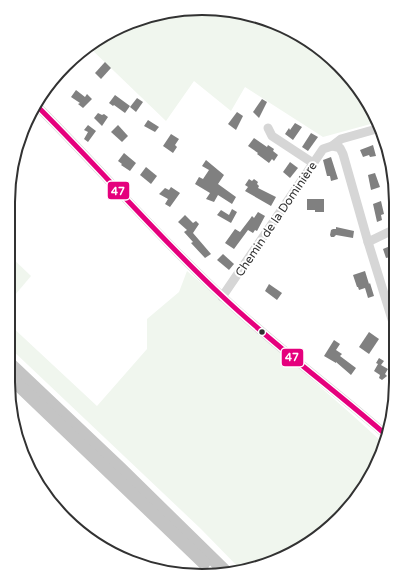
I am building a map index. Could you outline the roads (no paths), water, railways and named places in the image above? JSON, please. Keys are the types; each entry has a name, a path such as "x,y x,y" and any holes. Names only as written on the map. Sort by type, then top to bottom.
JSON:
{"highway":[{"path":"15,369 122,469 222,568"},
{"path":"15,382 210,569"}],"street":[{"path":"40,109 222,297 266,336 382,432"},
{"path":"268,128 272,136 313,163"},
{"name":"Chemin de la Dominière","path":"222,297 313,163 325,148 332,146 341,139 375,129"},
{"path":"332,146 340,148 344,154 368,242 389,310"},
{"path":"368,242 389,233"}]}
